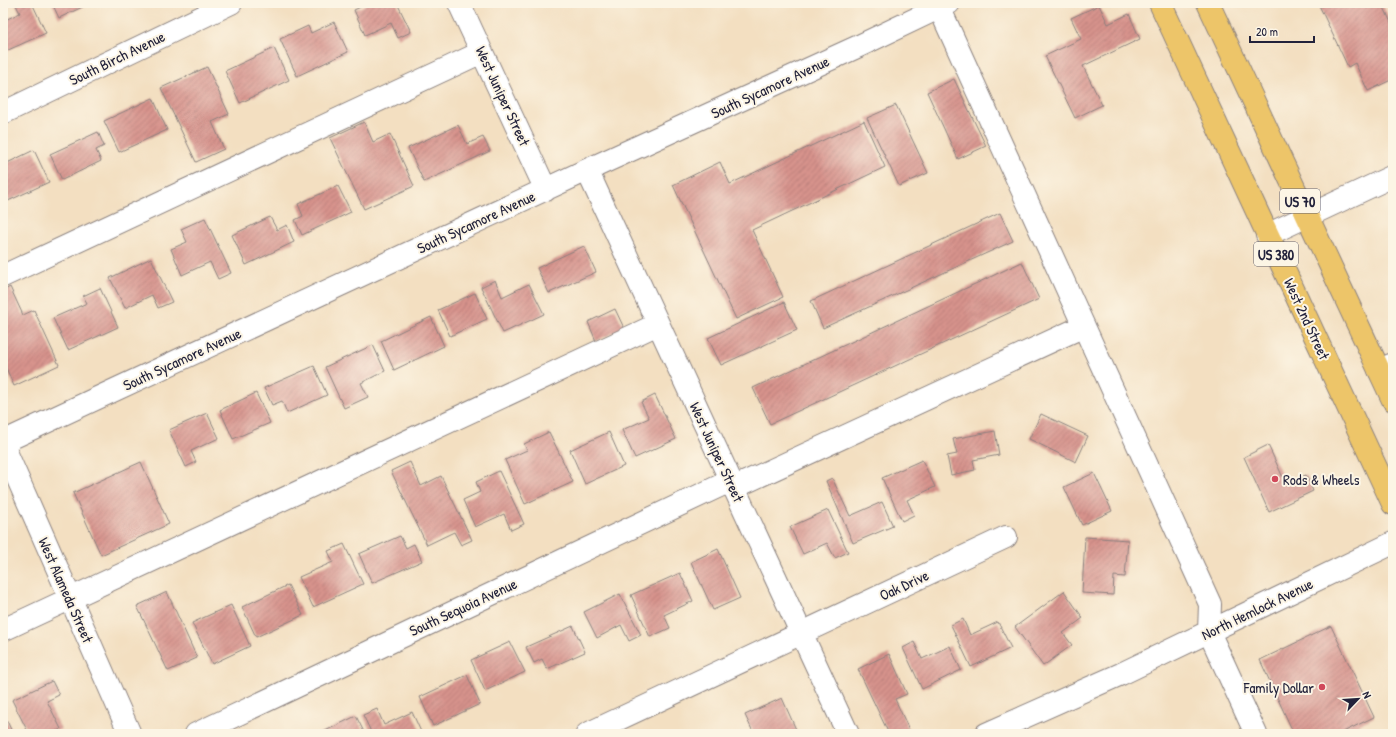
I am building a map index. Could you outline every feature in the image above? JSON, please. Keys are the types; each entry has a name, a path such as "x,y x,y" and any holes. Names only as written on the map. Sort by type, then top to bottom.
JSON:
{"main road":[{"name":"West 2nd Street","path":"1160,3 1393,504"},
{"name":"US 70","path":"1208,3 1307,216 1386,367 1393,400"}],"street":[{"name":"South Birch Avenue","path":"3,113 231,3"},
{"name":"West Juniper Street","path":"459,3 546,190"},
{"path":"944,5 1084,326 1210,604 1209,632 1256,734"},
{"name":"South Sycamore Avenue","path":"3,444 587,170 859,46 944,5"},
{"path":"3,276 482,52"},
{"name":"West Juniper Street","path":"587,170 848,734"},
{"path":"1267,235 1393,176"},
{"path":"3,630 658,324"},
{"name":"South Sequoia Avenue","path":"196,734 731,484 1084,326"},
{"name":"West Alameda Street","path":"3,444 130,734"},
{"name":"Oak Drive","path":"587,734 1006,537"},
{"name":"North Hemlock Avenue","path":"1000,731 1393,543"}],"building":[{"path":"15,3 32,3 46,33 6,51 3,44 3,21 20,13"},
{"path":"52,3 91,3 59,18"},
{"path":"369,3 397,3 411,32 398,38 391,23 365,35 354,10"},
{"path":"1318,3 1382,3 1393,27 1393,79 1368,91 1355,63 1348,67"},
{"path":"1099,5 1108,24 1129,14 1140,39 1083,66 1102,105 1075,118 1045,56 1081,39 1071,18"},
{"path":"334,22 348,52 297,76 280,39 308,26 311,33"},
{"path":"274,48 289,80 240,103 225,71"},
{"path":"207,67 229,114 212,122 224,149 196,162 161,88"},
{"path":"954,79 986,146 958,159 927,92"},
{"path":"153,98 167,130 119,152 104,121"},
{"path":"896,105 928,173 899,186 867,118"},
{"path":"864,121 885,167 752,230 783,297 736,319 673,185 720,162 730,184"},
{"path":"364,122 373,142 390,134 414,186 364,209 330,138"},
{"path":"458,125 467,144 483,137 490,151 424,182 408,148"},
{"path":"98,132 104,146 96,150 101,161 62,180 50,154"},
{"path":"34,150 49,182 8,201 3,191 3,165"},
{"path":"338,186 351,212 302,235 295,220 303,216 298,204"},
{"path":"1000,213 1013,241 823,328 811,301"},
{"path":"270,217 277,230 287,225 294,242 246,265 232,235"},
{"path":"205,218 231,273 218,279 210,262 182,275 171,249 187,242 181,229"},
{"path":"584,246 596,272 549,293 537,268"},
{"path":"151,258 172,302 158,308 152,295 125,308 110,278"},
{"path":"1022,262 1039,299 770,424 753,388"},
{"path":"495,280 502,297 529,284 544,314 503,333 481,287"},
{"path":"10,287 23,315 34,310 59,365 14,386 3,361 3,291"},
{"path":"100,288 118,327 68,350 53,318 87,303 83,296"},
{"path":"475,293 487,319 450,336 438,310"},
{"path":"784,302 797,330 721,365 708,338"},
{"path":"615,309 624,328 596,341 588,322"},
{"path":"431,317 444,346 394,370 381,341"},
{"path":"373,345 385,371 361,383 368,397 344,408 325,367"},
{"path":"314,366 327,395 287,413 282,401 272,405 264,388"},
{"path":"256,393 270,423 233,439 220,410"},
{"path":"655,395 676,439 635,458 622,430 649,418 641,402"},
{"path":"207,413 219,438 191,451 196,462 186,467 169,430"},
{"path":"1041,414 1088,436 1076,462 1029,439"},
{"path":"995,431 999,455 973,460 975,470 951,475 947,456 957,454 953,439"},
{"path":"549,432 573,482 525,504 505,460 527,450 524,444"},
{"path":"609,432 624,466 585,484 570,450"},
{"path":"1268,445 1286,484 1306,475 1313,491 1269,512 1244,457"},
{"path":"922,460 935,487 907,500 914,515 902,521 882,478"},
{"path":"141,462 169,524 101,555 73,493"},
{"path":"410,462 421,486 441,476 472,540 461,545 454,532 427,545 391,471"},
{"path":"499,471 524,524 511,530 504,514 475,527 463,500 480,492 476,482"},
{"path":"1094,473 1112,511 1082,525 1064,487"},
{"path":"832,478 850,516 882,502 893,526 853,543 826,481"},
{"path":"828,510 848,552 835,558 827,543 803,554 790,527"},
{"path":"400,536 406,548 414,544 422,561 372,583 359,554"},
{"path":"1085,537 1128,540 1125,577 1114,576 1113,595 1082,593"},
{"path":"344,544 363,584 313,607 299,577 333,562 328,551"},
{"path":"718,549 740,598 713,610 691,562"},
{"path":"680,573 693,601 664,615 670,628 650,637 631,595"},
{"path":"288,585 303,615 256,637 242,607"},
{"path":"1064,591 1083,618 1063,633 1072,645 1043,666 1015,627"},
{"path":"167,592 197,658 168,671 137,606"},
{"path":"620,594 641,635 629,641 621,625 597,638 584,612"},
{"path":"231,605 250,646 212,664 192,623"},
{"path":"963,619 970,635 998,622 1011,648 971,667 951,625"},
{"path":"573,626 585,652 547,669 542,659 534,663 526,647"},
{"path":"1331,626 1374,717 1339,734 1294,734 1260,660"},
{"path":"510,642 525,672 485,691 471,660"},
{"path":"914,642 922,659 950,646 961,670 922,689 903,648"},
{"path":"889,654 907,694 895,699 910,732 907,734 889,734 858,669"},
{"path":"467,675 480,704 433,726 420,697"},
{"path":"52,681 59,695 47,701 61,729 51,734 29,734 12,700"},
{"path":"782,698 798,734 754,734 745,715"},
{"path":"377,709 384,725 412,712 422,734 372,734 363,715"},
{"path":"3,712 13,734 3,734"},
{"path":"356,716 365,734 319,734"}],"place":[{"name":"Rods & Wheels","path":"1275,479"},
{"name":"Family Dollar","path":"1322,687"}]}
